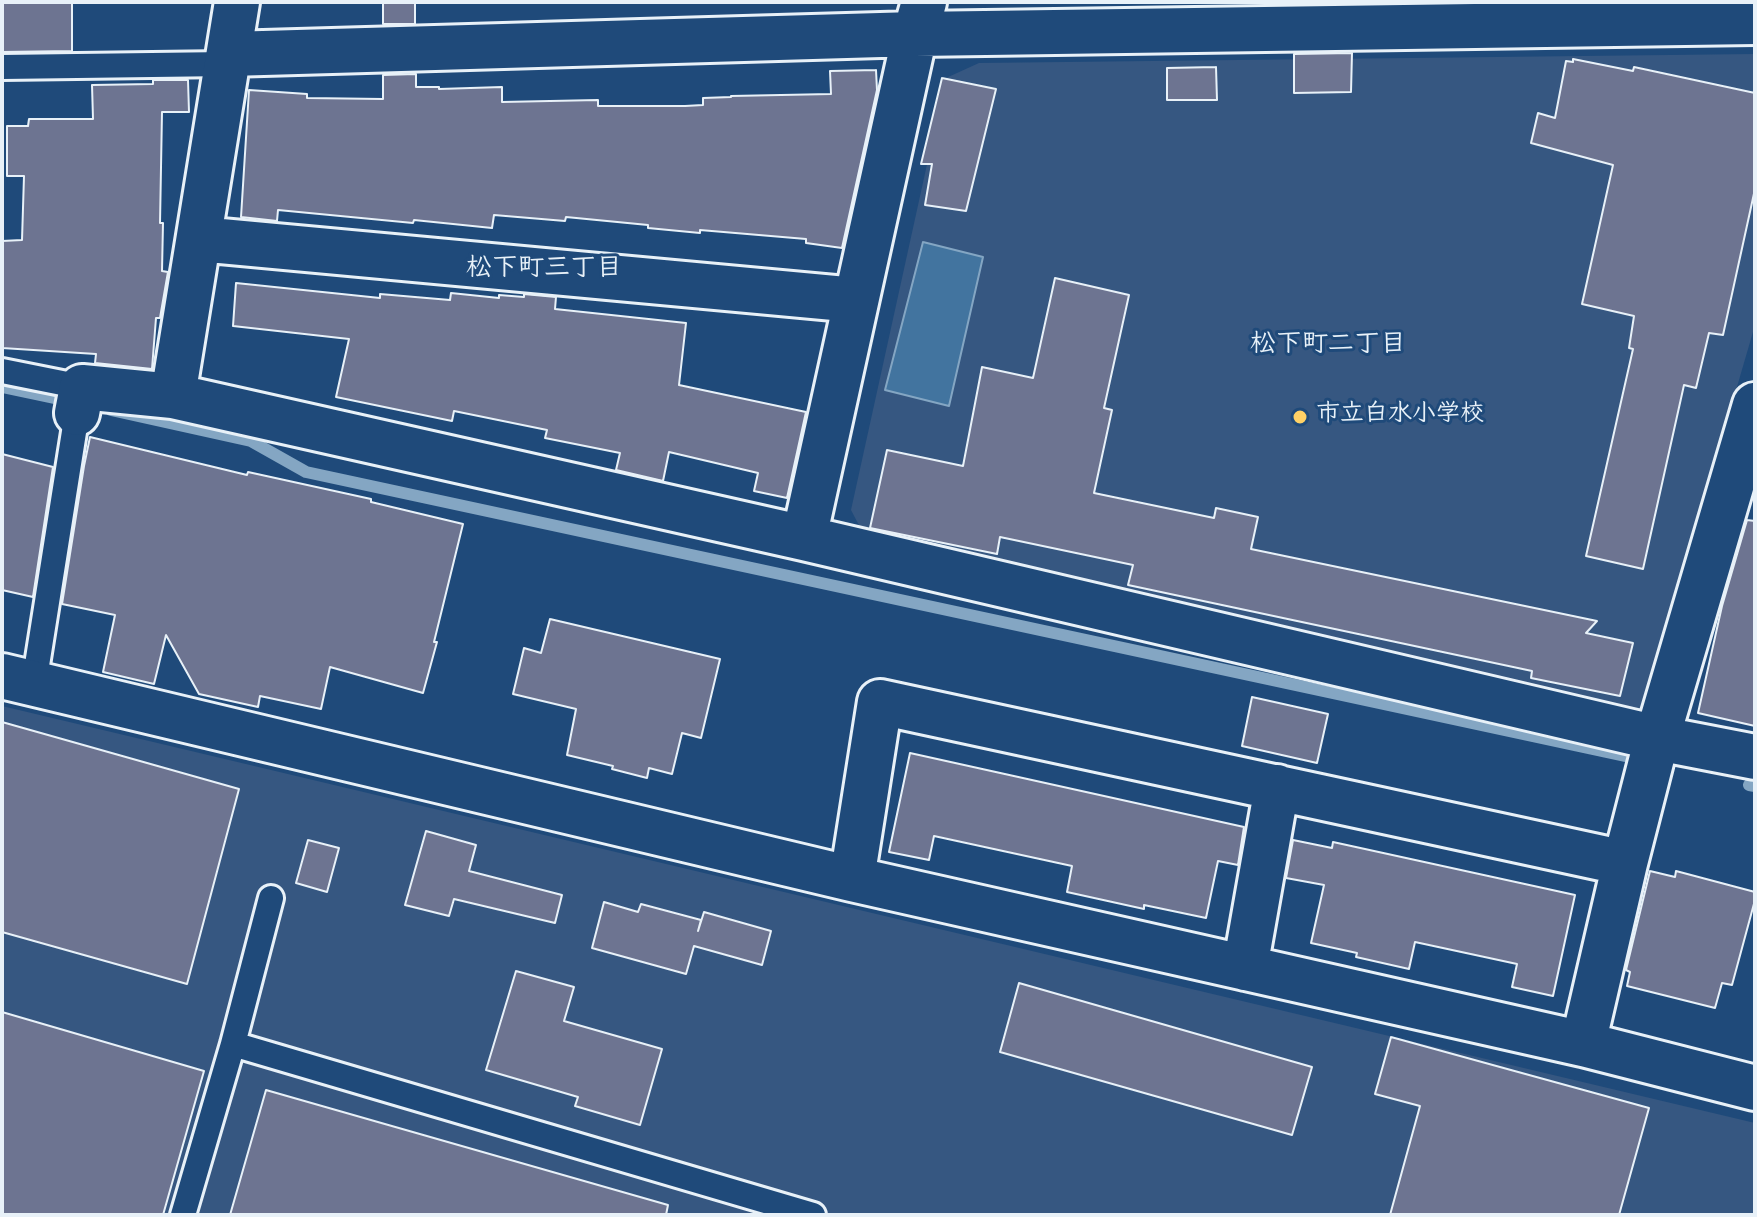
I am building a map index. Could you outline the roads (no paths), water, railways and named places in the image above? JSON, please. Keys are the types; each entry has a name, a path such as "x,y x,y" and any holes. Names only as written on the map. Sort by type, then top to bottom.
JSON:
{"street":[{"path":"173,396 237,2"},
{"path":"228,59 920,18 1755,22"},
{"path":"804,538 920,18"},
{"path":"199,239 856,300"},
{"path":"80,399 173,396 804,538 1657,738 1755,757"},
{"path":"1583,1044 1657,738 1755,405"},
{"path":"18,680 852,879 1583,1044 1755,1088"},
{"path":"852,879 880,702 1625,863"},
{"path":"1245,968 1277,787"}],"lane":[{"path":"2,67 228,59"},
{"path":"2,371 80,399 18,680"},
{"path":"183,1215 233,1044 271,898"},
{"path":"233,1044 736,1204 813,1215"}],"waterway":[{"path":"2,387 73,402"},
{"path":"111,410 251,441 306,472 1625,756"},
{"path":"1749,785 1755,786"}],"place":[{"name":"市立白水小学校","path":"1300,417"}],"district":[{"name":"松下町三丁目","path":"544,271"},
{"name":"松下町二丁目","path":"1328,347"}]}
